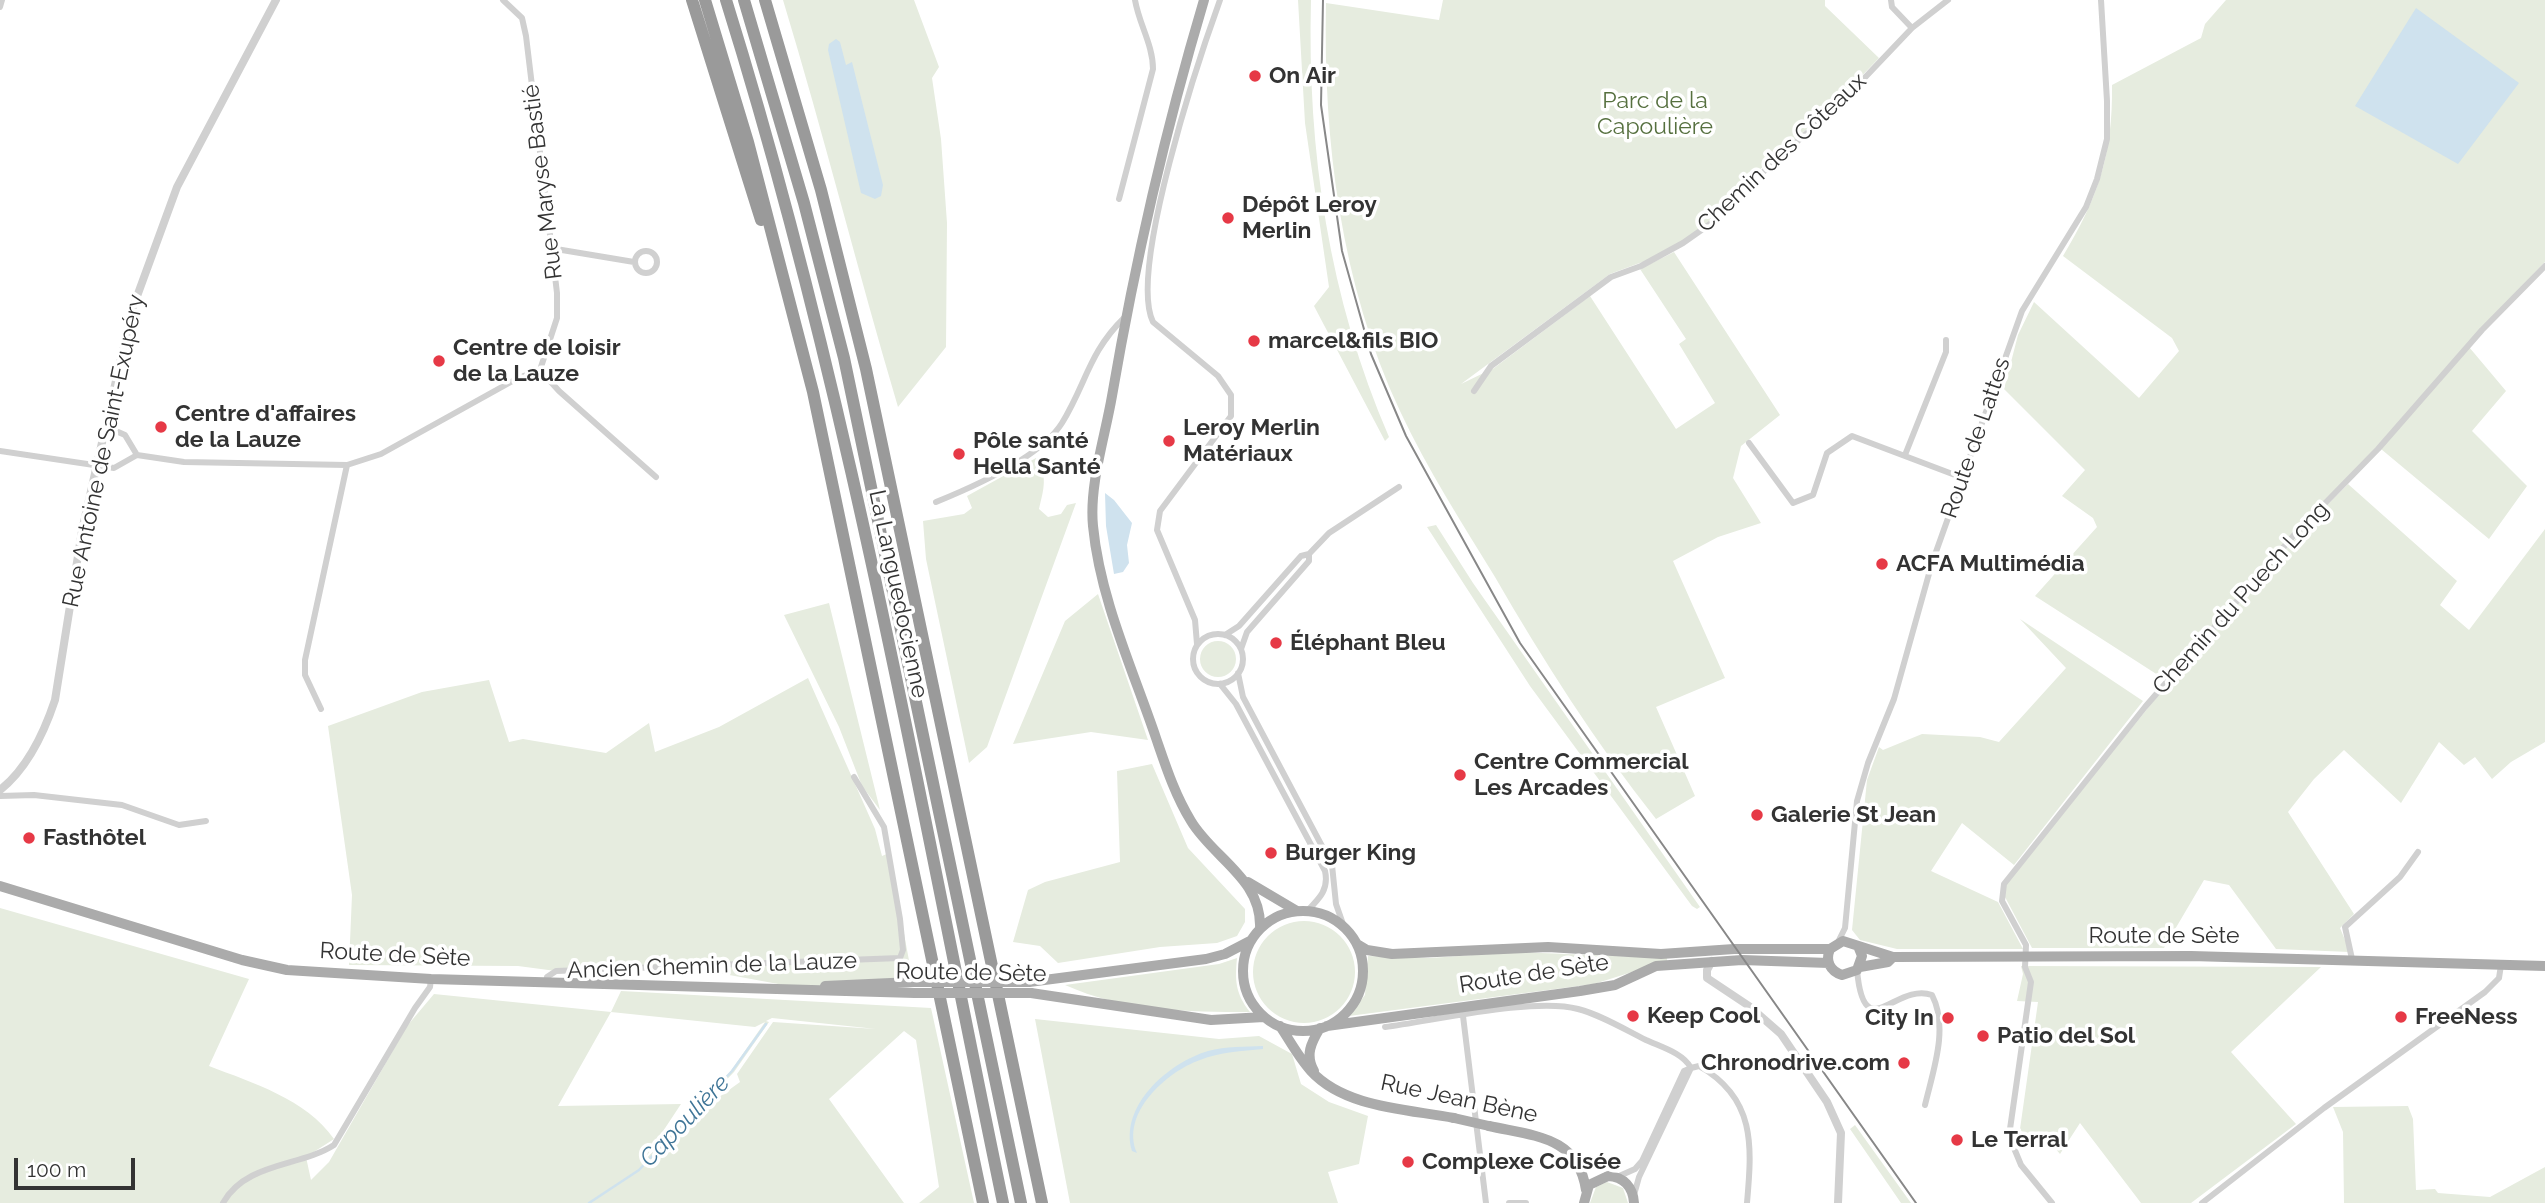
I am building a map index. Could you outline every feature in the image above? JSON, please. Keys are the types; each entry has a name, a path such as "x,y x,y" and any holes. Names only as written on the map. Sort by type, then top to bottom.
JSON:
{"highway":[{"path":"692,0 801,342"},
{"path":"705,0 748,142 801,342 983,1203"},
{"name":"La Languedocienne","path":"726,0 790,216 836,404 1003,1203"},
{"name":"La Languedocienne","path":"744,0 796,173 844,358 1021,1203"},
{"path":"765,0 837,249 881,432 1042,1203"},
{"path":"772,0 794,95"}],"main road":[{"path":"1203,0 1160,151 1125,317 1096,489 1093,522 1098,567 1176,793 1197,831 1243,879 1270,898 1302,911 1328,915 1344,927 1357,944 1363,975 1359,991 1346,1012 1323,1027 1309,1049 1309,1062 1322,1082"},
{"path":"1243,879 1259,905 1261,928"},
{"name":"Route de Sète","path":"0,886 263,965 330,974 431,979 800,988 1030,987 1206,959 1225,954 1250,941"},
{"path":"1302,911 1283,914 1261,928 1250,941 1243,973 1253,1004 1264,1017 1293,1030 1323,1027"},
{"name":"Route de Sète","path":"1357,944 1367,950 1392,954 1548,947 1661,954 1844,944 1893,957 2191,956 2545,964"},
{"path":"1844,944 1862,956 1856,971 1836,972 1829,963 1844,944"},
{"name":"Route de Sète","path":"1856,971 1888,962 1893,957"},
{"name":"Route de Sète","path":"1323,1027 1615,985 1656,966 1712,961 1810,960 1829,963"},
{"name":"Route de Sète","path":"2435,961 2501,965 2545,964"},
{"name":"Route de Sète","path":"1030,987 1211,1020 1264,1017"},
{"name":"Rue Jean Bène","path":"1280,1026 1303,1062 1322,1082 1353,1099 1454,1118 1554,1142 1582,1165 1603,1177"},
{"path":"1582,1165 1583,1198"},
{"path":"1583,1198 1603,1177 1617,1177 1624,1181 1634,1199"}],"street":[{"path":"0,7 2,0"},
{"name":"Rue Antoine de Saint-Exupéry","path":"0,790 19,770 37,743 55,700 78,553 132,310 167,213 276,0"},
{"name":"Rue Maryse Bastié","path":"503,0 522,18 526,36 550,248 557,318 540,370"},
{"path":"1119,199 1153,69 1153,58 1135,0"},
{"path":"1220,0 1176,136 1157,225 1147,292 1153,323 1218,376 1231,395 1232,405 1225,426 1158,518 1158,538 1195,620 1198,644 1193,660 1198,674 1209,682 1220,684 1236,704 1325,871 1323,895 1302,911"},
{"path":"1891,0 1892,7 1912,28"},
{"name":"Chemin des Côteaux","path":"1474,391 1490,366 1611,277 1651,260 1720,217 1772,163 1835,109 1912,28 1948,0"},
{"name":"Route de Lattes","path":"1844,944 1857,801 1863,778 1894,699 1932,563 2022,311 2086,207 2097,179 2106,139 2108,101 2101,0"},
{"path":"550,248 634,262"},
{"name":"Chemin du Puech Long","path":"2052,1203 2021,1165 2009,1136 2031,982 2025,968 2026,945 2002,901 2004,884 2145,707 2295,534 2378,449 2482,330 2545,266"},
{"path":"936,502 1040,448 1062,423 1103,339 1125,317"},
{"path":"1905,455 1945,352 1946,340"},
{"path":"0,452 114,468 137,454 184,462 347,465 381,454 518,378 540,370 559,391 656,477"},
{"path":"107,427 125,435 137,454"},
{"path":"1749,443 1793,503 1813,495 1827,453 1852,436 1963,478"},
{"path":"321,709 305,675 305,660 347,465"},
{"path":"1198,644 1210,635 1225,635 1239,626 1301,556 1309,554 1329,533 1399,486"},
{"path":"1309,554 1309,561 1247,632 1241,649 1243,661 1238,673 1243,696 1334,870 1336,904 1344,927"},
{"path":"1195,620 1210,635"},
{"path":"1225,635 1241,649"},
{"path":"1220,684 1238,673"},
{"name":"Ancien Chemin de la Lauze","path":"546,982 556,971 900,958 904,950 884,827 854,777"},
{"path":"0,796 34,795 122,806 178,825 206,821"},
{"path":"2352,960 2345,927 2400,877 2418,852"},
{"path":"1712,961 1707,970 1707,978 1749,1006 1781,1034 1838,1123 1842,1150 1838,1203"},
{"path":"2202,1203 2365,1077 2485,992 2499,978 2501,965"},
{"path":"1856,971 1865,1006 1873,1010 1880,1010 1913,992 1932,995 1939,1009 1939,1034 1925,1105"},
{"path":"223,1203 228,1194 268,1168 320,1154 334,1145 415,1008 430,988 431,979"},
{"path":"1385,1027 1551,1005 1578,1009 1674,1053 1688,1061 1691,1068"},
{"path":"1463,1016 1486,1203"},
{"path":"1634,1199 1639,1177 1684,1071 1699,1066 1728,1087 1743,1112 1751,1140 1747,1203"},
{"path":"1617,1177 1639,1166 1652,1147"},
{"path":"1509,1203 1526,1203"}],"green space":[{"path":"783,0 914,0 939,67 932,78 941,139 947,223 946,347 898,407 813,102"},
{"path":"1298,0 1311,0 1313,112 1326,223 1351,331 1368,385 1389,437 1385,441 1314,306 1329,287 1305,123"},
{"name":"Parc de la Capoulière","path":"1443,0 1825,0 1825,6 1879,58 1830,109 1757,172 1704,229 1645,261 1610,274 1461,384 1494,368 1590,296 1676,429 1715,403 1679,344 1686,339 1640,269 1674,252 1780,415 1741,446 1733,478 1761,523 1718,537 1673,561 1725,678 1656,707 1695,796 1656,819 1612,761 1551,671 1445,495 1400,411 1363,314 1350,263 1333,160 1328,107 1326,3 1439,20"},
{"path":"2226,0 2545,0 2545,262 2481,328 2378,447 2184,658 2179,655 2161,677 2035,596 2097,527 2093,518 2062,496 2085,470 2004,389 2018,335 2034,302 2139,398 2179,351 2172,338 2063,256 2086,215 2101,175 2110,133 2112,85 2201,38 2205,24"},
{"path":"2469,347 2506,391 2472,431 2527,486 2489,539 2381,449"},
{"path":"1036,458 1044,477 1039,509 1048,517 1061,514 1067,505 1076,503 987,747 969,763 926,559 923,521 964,514 972,508 967,496"},
{"path":"2348,484 2457,581 2440,605 2469,630 2545,529 2545,742 2511,762 2492,779 2475,757 2464,765 2439,742 2401,803 2344,750 2314,779 2288,812 2354,914 2340,928 2350,952 2276,949 2229,885 2204,880 2164,948 2032,948 2005,897 2006,884 2214,629"},
{"path":"1436,525 1473,583 1700,907 1697,909 1692,906 1530,686 1427,527"},
{"path":"1098,594 1148,740 1091,732 1013,744 1065,621"},
{"path":"829,603 880,810 862,786 839,727 784,615"},
{"path":"2020,619 2143,701 2014,865 1962,823 1931,871 1998,902 2023,949 1897,949 1860,940 1852,930 1867,780 1879,747 1883,750 1922,734 1980,737 1999,742 2066,668"},
{"path":"1218,641 1231,646 1236,659 1231,672 1218,677 1205,672 1200,659 1205,646"},
{"path":"808,678 875,829 882,856 889,853 913,982 800,988 675,965 556,971 518,966 349,965 352,895 328,726 422,692 489,680 509,742 523,739 606,753 649,723 655,752 719,727"},
{"path":"1152,764 1188,848 1245,909 1245,922 1237,936 1217,943 1160,947 1058,963 1040,946 1013,942 1028,890 1045,882 1120,862 1117,771"},
{"path":"0,908 249,979 209,1066 278,1094 309,1113 322,1125 334,1139 306,1157 311,1180 329,1162 407,1026 434,994 611,1012 621,991 931,1008 974,1203 919,1203 939,1187 916,1040 904,1031 829,1099 904,1203 0,1203","holes":["611,1012 755,1027 765,1022 731,1071 642,1163 681,1104 558,1106","772,1018 876,1029 773,1022 737,1074 740,1082 690,1118 734,1072 769,1022 766,1021"]},
{"path":"1304,921 1323,925 1340,936 1351,953 1355,972 1351,991 1340,1008 1323,1019 1304,1023 1285,1019 1268,1008 1257,991 1253,972 1257,953 1268,936 1285,925"},
{"path":"1516,952 1667,958 1667,961 1594,984 1349,1016 1365,995 1368,956 1430,958"},
{"path":"1237,958 1237,986 1241,999 1250,1012 1179,1010 1132,1005 1087,994 1065,985 1219,964"},
{"path":"2021,966 2321,967 2231,1052 2296,1124 2191,1203 2141,1203 2080,1123 2060,1154 2047,1139 2024,1135 2020,1129 2038,1002 2017,1001 2023,974"},
{"path":"1035,1019 1219,1039 1259,1036 1292,1054 1301,1084 1329,1102 1368,1116 1359,1164 1328,1172 1338,1203 1070,1203"},
{"path":"2408,1106 2413,1119 2416,1190 2435,1189 2438,1193 2490,1197 2545,1167 2545,1203 2344,1203 2343,1132 2333,1107"},
{"path":"1855,1125 1911,1203 1901,1203 1850,1129"},
{"path":"1607,1182 1623,1188 1628,1203 1590,1203 1596,1187"}],"water":[{"path":"2416,8 2519,83 2458,164 2355,106"},
{"path":"836,39 840,42 846,65 852,62 883,185 881,196 875,199 861,193 828,50 829,44"},
{"path":"1105,493 1132,523 1127,545 1129,563 1123,572 1114,574 1106,526"},
{"path":"1263,1046 1263,1049 1208,1057 1173,1074 1149,1096 1140,1110 1133,1138 1137,1153 1132,1151 1130,1134 1133,1118 1150,1089 1163,1076 1177,1065 1208,1051"}],"waterway":[{"name":"Capoulière","path":"589,1203 639,1170 732,1071 766,1024"}],"tram line":[{"path":"1323,0 1321,105 1342,251 1371,354 1406,436 1520,643 1916,1203"}],"place":[{"name":"On Air","path":"1255,76"},
{"name":"Dépôt Leroy Merlin","path":"1228,218"},
{"name":"marcel&fils BIO","path":"1254,341"},
{"name":"Centre de loisir de la Lauze","path":"439,361"},
{"name":"Centre d'affaires de la Lauze","path":"161,427"},
{"name":"Leroy Merlin Matériaux","path":"1169,441"},
{"name":"Pôle santé Hella Santé","path":"959,454"},
{"name":"ACFA Multimédia","path":"1882,564"},
{"name":"Éléphant Bleu","path":"1276,643"},
{"name":"Centre Commercial Les Arcades","path":"1460,775"},
{"name":"Galerie St Jean","path":"1757,815"},
{"name":"Fasthôtel","path":"29,838"},
{"name":"Burger King","path":"1271,853"},
{"name":"Keep Cool","path":"1633,1016"},
{"name":"FreeNess","path":"2401,1017"},
{"name":"City In","path":"1948,1018"},
{"name":"Patio del Sol","path":"1983,1036"},
{"name":"Chronodrive.com","path":"1904,1063"},
{"name":"Le Terral","path":"1957,1140"},
{"name":"Complexe Colisée","path":"1408,1162"}]}
